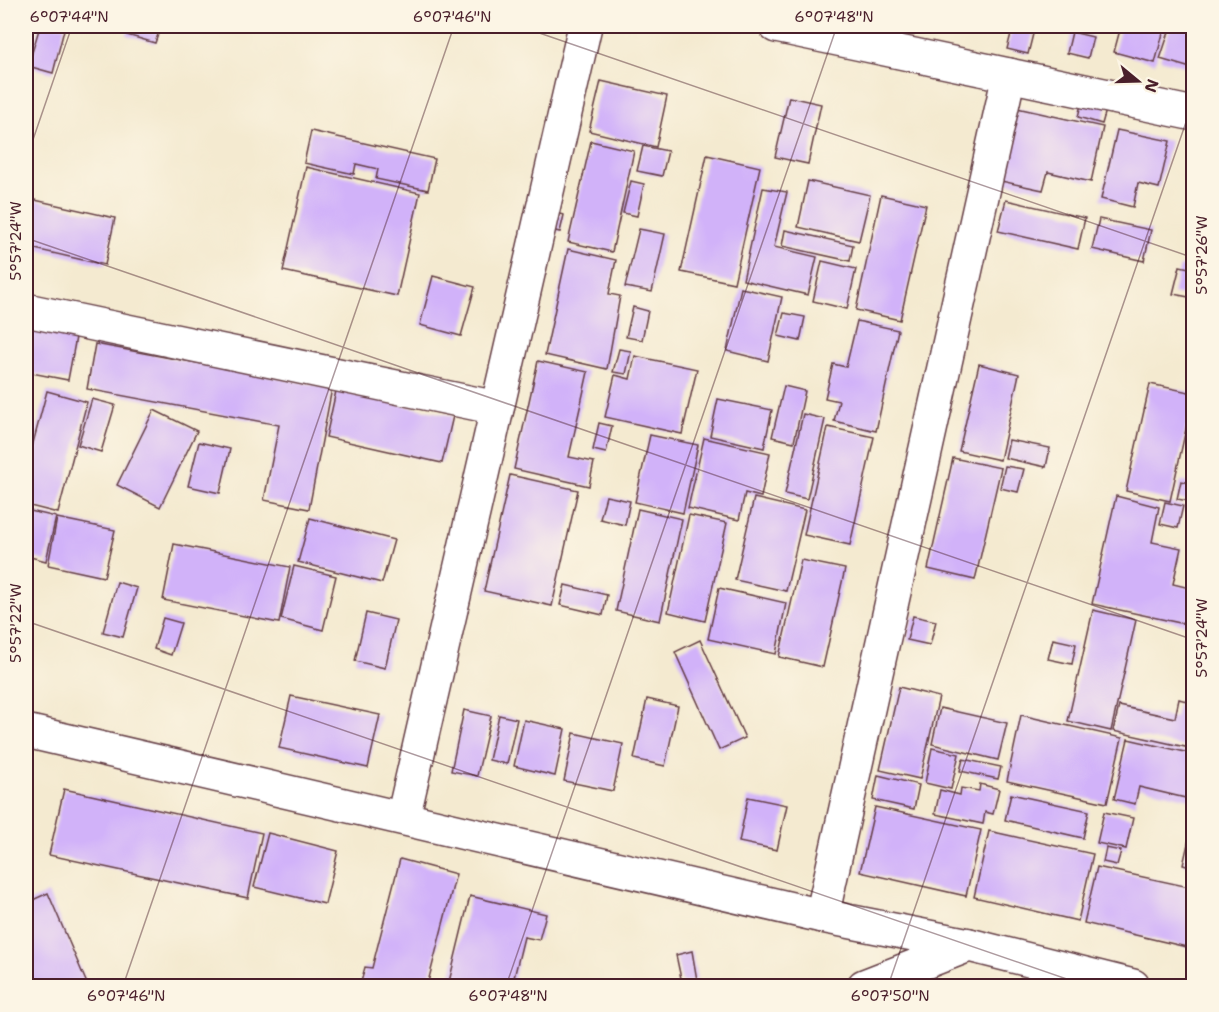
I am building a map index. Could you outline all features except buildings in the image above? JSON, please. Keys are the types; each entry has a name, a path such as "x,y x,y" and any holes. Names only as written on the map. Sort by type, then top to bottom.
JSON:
{"street":[{"path":"403,818 585,26"},
{"path":"776,26 1194,114"},
{"path":"822,916 1009,75"},
{"path":"26,310 497,408"},
{"path":"26,731 822,916 969,945 1133,987"},
{"path":"864,987 969,945"}]}
